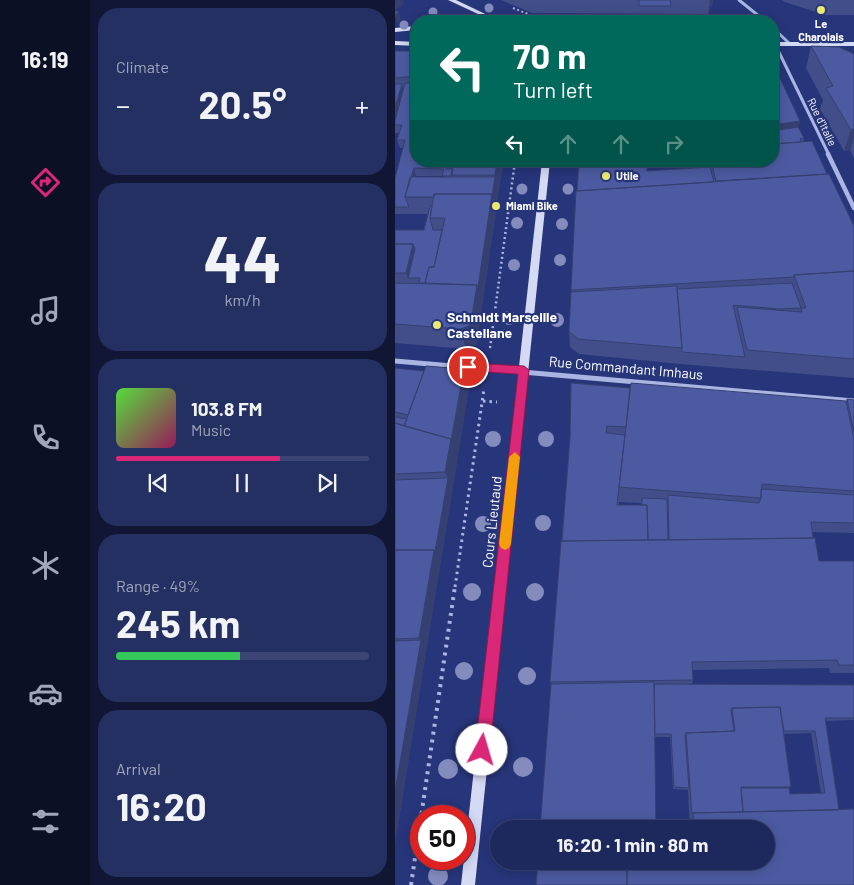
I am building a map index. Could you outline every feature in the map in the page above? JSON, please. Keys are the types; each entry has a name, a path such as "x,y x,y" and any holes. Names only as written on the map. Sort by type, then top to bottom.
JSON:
{"main road":[{"path":"451,0 484,15"},
{"path":"395,30 410,29"},
{"path":"395,43 410,44"},
{"path":"779,44 854,44"},
{"name":"Cours Lieutaud","path":"467,885 545,167"}],"street":[{"path":"739,0 758,15"},
{"path":"779,34 790,44"},
{"name":"Rue d'Italie","path":"779,54 854,208"},
{"name":"Rue Commandant Imhaus","path":"395,361 524,370 854,401"}],"path":[{"path":"508,6 530,15"},
{"path":"489,351 514,167"},
{"path":"411,885 485,384"},
{"path":"483,401 503,402"}],"building":[{"path":"639,0 670,0 671,6 639,6"},
{"path":"811,46 839,47 854,54 854,129 851,130 826,88 833,86"},
{"path":"395,51 410,51 410,77 395,78"},
{"path":"779,76 800,121 779,124"},
{"path":"405,83 410,83 410,167 446,167 446,169 453,169 452,176 442,176 444,169 414,168 405,197 409,207 395,207 395,178 405,140 397,140 402,125 395,125"},
{"path":"395,84 402,84 395,108"},
{"path":"798,127 804,138 800,139 801,142 779,144 779,130"},
{"path":"812,141 827,174 716,181 712,167 779,167 779,144"},
{"path":"453,167 496,167 495,175 451,175"},
{"path":"579,167 647,167 647,171 710,167 714,182 577,191"},
{"path":"829,174 854,226 854,271 794,275 794,277 571,290 576,191"},
{"path":"410,177 495,177 492,196 492,194 434,194 434,197 405,197"},
{"path":"434,194 492,194 478,287 477,285 425,283 429,267 434,267 445,218 430,218"},
{"path":"430,206 432,206 430,218 433,230 442,230 434,267 429,267 425,283 419,283 420,278 408,278 415,249 413,244 395,244 395,230 424,230"},
{"path":"395,244 413,244 406,273 395,273"},
{"path":"854,271 854,359 747,350 737,307 802,312 801,308 806,308 794,275"},
{"path":"395,283 477,285 469,326 460,329 395,324"},
{"path":"792,283 801,308 779,309 733,305 745,357 682,352 677,289"},
{"path":"677,286 682,348 578,339 569,331 571,292"},
{"path":"426,366 464,369 451,441 451,439 404,426"},
{"path":"395,368 424,371 408,415 395,412"},
{"path":"571,383 630,388 626,427 607,426 606,433 625,435 617,505 647,505 648,540 562,541 570,438"},
{"path":"631,383 846,401 854,439 854,491 762,484 761,498 619,487"},
{"path":"847,399 854,400 854,432"},
{"path":"395,417 407,419 404,426 395,423"},
{"path":"395,423 451,439 445,472 395,474"},
{"path":"448,478 435,552 434,550 395,550 395,480"},
{"path":"761,489 854,495 854,523 811,522 813,538 669,540 668,495 759,503"},
{"path":"642,498 667,499 668,540 648,540 647,505 642,505"},
{"path":"815,538 819,561 854,561 854,665 839,665 837,660 692,662 693,680 550,682 561,541"},
{"path":"395,550 434,550 419,638 395,639"},
{"path":"421,640 395,792 395,641"},
{"path":"654,682 656,820 541,820 551,684"},
{"path":"654,684 854,685 854,718 825,718 839,810 743,812 741,788 789,788 790,794 825,793 815,731 784,731 780,707 732,708 734,731 686,733 689,788 674,787 671,734 655,734"},
{"path":"780,707 791,787 741,787 743,812 692,814 686,733 735,731 732,708"},
{"path":"854,809 854,885 627,885 627,870 775,870 775,820 693,820 693,813"},
{"path":"537,870 627,870 627,885 536,885"}],"slow traffic":[{"path":"505,544 515,457"}],"place":[{"name":"Le Charolais","path":"821,10"},
{"name":"Utile","path":"606,176"},
{"name":"Miami Bike","path":"496,206"},
{"name":"Schmidt Marseille Castellane","path":"437,325"}],"route":[{"path":"468,367 524,370 482,750"}]}
